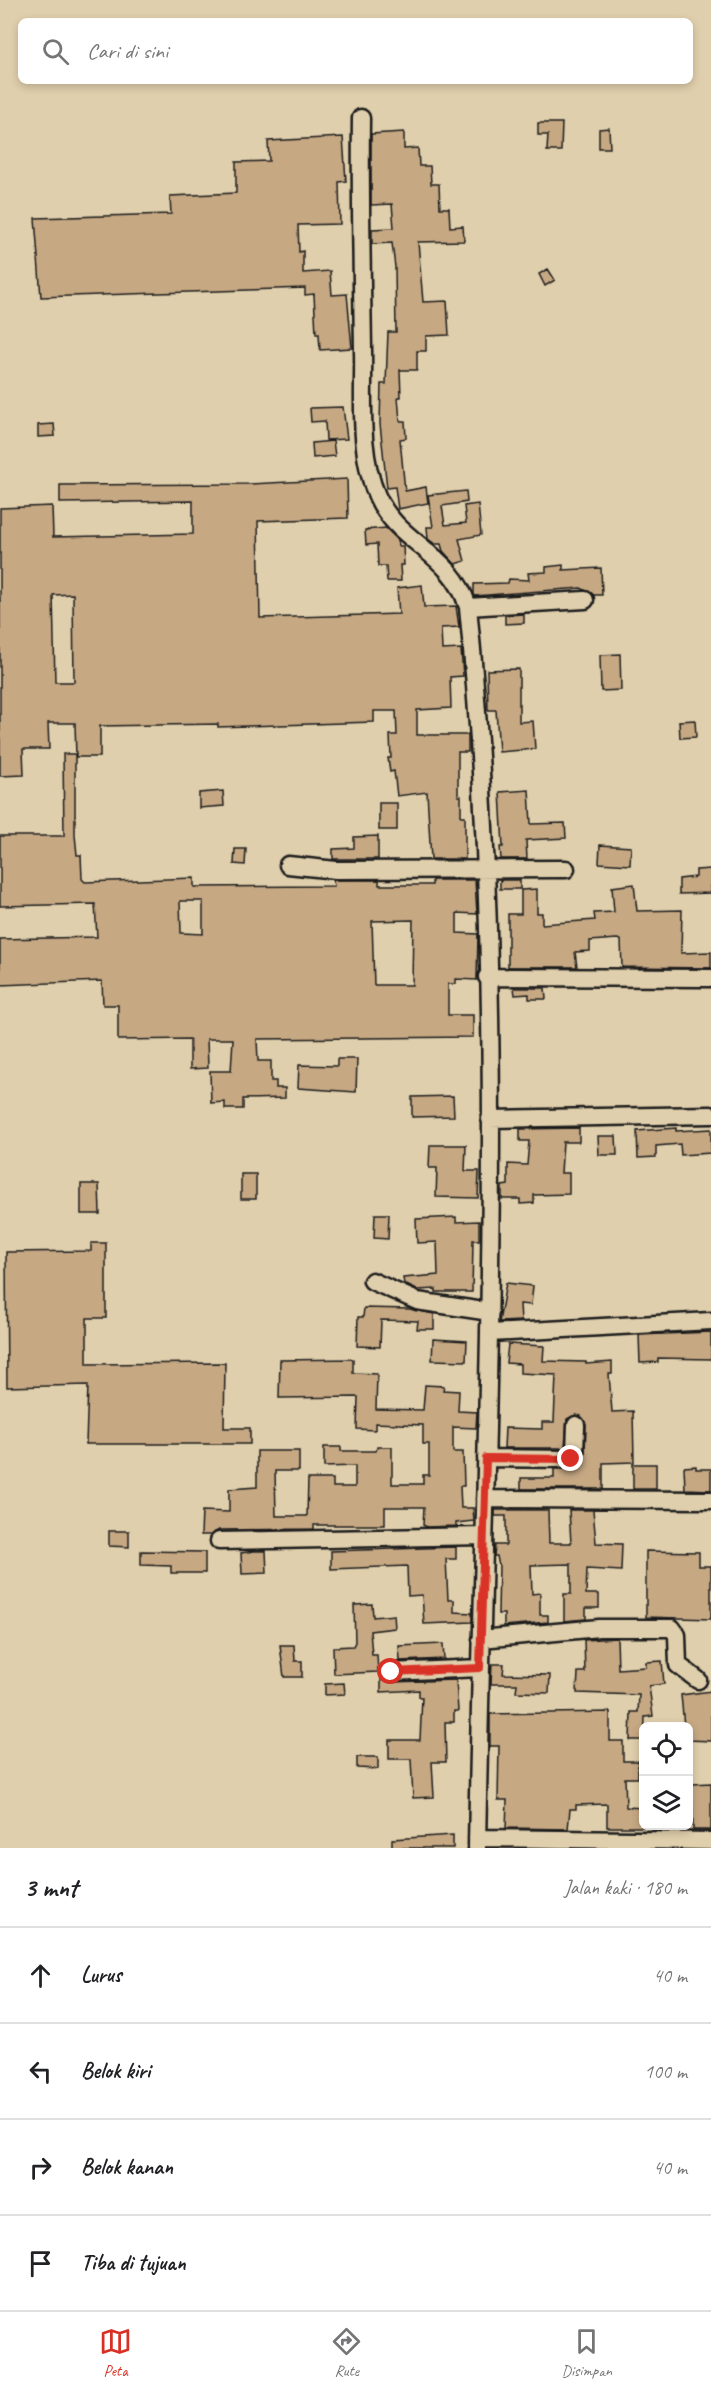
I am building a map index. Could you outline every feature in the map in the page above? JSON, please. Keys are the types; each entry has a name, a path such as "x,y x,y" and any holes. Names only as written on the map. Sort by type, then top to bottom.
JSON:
{"street":[{"path":"362,118 364,423 372,483 389,518 452,572 464,593 468,607 480,729 488,868 490,1334 477,1843 711,1841"},
{"path":"468,607 585,600"},
{"path":"288,865 336,870 566,869"},
{"path":"487,977 711,978"},
{"path":"490,1119 711,1115"},
{"path":"372,1281 417,1301 490,1312"},
{"path":"490,1334 711,1321"},
{"path":"486,1458 571,1459 575,1452 576,1425"},
{"path":"485,1499 711,1500"},
{"path":"219,1541 484,1536"},
{"path":"481,1639 600,1628 672,1628 677,1635 678,1665 698,1680"},
{"path":"391,1672 480,1668"}],"building":[{"path":"538,123 562,123 561,151 547,151 548,135 538,135"},
{"path":"609,128 610,148 599,148 599,129"},
{"path":"404,132 404,149 418,148 419,166 430,166 431,184 439,184 440,208 449,208 450,227 463,226 464,241 418,242 423,302 447,301 449,335 426,336 426,351 417,351 417,370 400,370 401,397 398,397 400,421 405,421 406,438 400,439 405,491 426,487 428,503 398,509 395,487 387,488 380,424 381,384 386,384 388,332 396,332 395,267 392,243 372,244 372,229 394,228 392,204 371,205 371,134"},
{"path":"343,137 346,181 339,182 340,224 298,225 299,252 303,251 303,273 330,271 332,295 347,294 352,348 320,350 319,334 316,334 314,294 305,295 305,288 41,297 35,218 171,214 170,196 236,193 236,162 269,161 268,141"},
{"path":"548,269 555,280 545,286 539,274"},
{"path":"343,407 347,439 326,440 325,421 311,422 310,408"},
{"path":"54,424 55,436 38,437 38,425"},
{"path":"333,441 335,456 313,458 312,443"},
{"path":"347,479 348,518 258,521 260,618 399,614 397,588 422,585 424,607 456,606 459,627 441,628 442,650 461,649 463,676 450,677 451,708 417,710 417,735 468,735 468,752 458,752 458,796 461,796 461,816 465,816 465,859 431,859 427,792 397,796 394,771 390,772 388,758 391,758 390,735 397,735 396,711 374,711 374,722 218,727 218,724 100,726 100,757 76,757 75,723 48,723 49,749 23,749 24,775 0,776 0,508 52,506 53,537 193,534 193,501 60,503 60,485 250,484","holes":["73,594 74,682 55,682 53,595"]},
{"path":"466,491 467,502 442,506 445,525 466,523 464,506 478,504 481,535 459,539 465,561 455,564 443,551 441,544 435,544 428,539 427,527 433,527 428,495"},
{"path":"386,528 398,540 399,546 403,546 404,565 400,565 401,581 387,581 386,566 378,566 377,544 366,545 365,530"},
{"path":"563,565 563,570 601,568 602,595 594,595 581,588 475,596 474,594 474,584 508,583 509,579 529,580 528,573 546,572 546,567"},
{"path":"524,614 524,623 505,624 505,615"},
{"path":"620,654 621,690 601,691 600,655"},
{"path":"519,669 519,722 533,721 535,749 499,752 496,710 488,710 487,670"},
{"path":"695,720 696,737 680,738 679,721"},
{"path":"63,754 75,754 75,835 77,855 81,855 82,879 85,882 194,878 194,887 334,886 333,880 379,880 379,885 432,885 432,880 475,880 477,914 457,913 457,933 478,934 477,980 456,979 456,984 448,984 448,1015 473,1015 473,1037 257,1039 258,1061 271,1061 271,1081 276,1081 276,1088 285,1088 285,1098 243,1099 243,1109 225,1109 225,1102 211,1103 210,1071 231,1071 233,1039 207,1039 208,1068 190,1069 190,1039 118,1040 118,1005 103,1005 102,981 0,985 0,939 97,937 95,904 0,906 0,836 64,836","holes":["180,901 203,901 203,934 181,933","413,920 412,985 374,985 372,921"]},
{"path":"529,790 531,824 565,823 566,838 526,840 527,859 501,859 500,847 503,847 500,792"},
{"path":"223,791 224,806 199,808 199,793"},
{"path":"379,803 397,803 397,830 379,830"},
{"path":"378,836 378,859 333,859 333,849 354,848 354,837"},
{"path":"600,845 631,847 630,865 599,863"},
{"path":"235,849 246,849 245,865 234,864"},
{"path":"711,869 711,893 679,894 679,879 696,877 696,870"},
{"path":"500,880 520,880 520,889 500,889"},
{"path":"634,884 637,911 682,910 681,953 711,952 711,968 622,967 621,940 617,939 590,941 590,951 575,952 577,967 508,967 508,914 521,914 521,890 537,889 537,913 542,913 542,924 595,920 594,913 614,912 612,887"},
{"path":"514,988 545,988 546,999 529,999 529,994 515,995"},
{"path":"337,1059 357,1059 356,1092 298,1088 299,1065 337,1066"},
{"path":"453,1096 454,1116 412,1117 412,1097"},
{"path":"579,1128 579,1142 563,1142 561,1173 569,1173 569,1194 534,1195 534,1203 520,1204 520,1199 502,1199 502,1186 508,1185 508,1164 527,1165 529,1141 520,1141 520,1129"},
{"path":"676,1128 676,1131 711,1129 711,1153 681,1155 680,1144 656,1146 656,1157 638,1158 637,1131"},
{"path":"598,1136 616,1136 617,1155 599,1155"},
{"path":"430,1145 466,1145 465,1171 479,1171 478,1198 436,1197 437,1168 429,1168"},
{"path":"241,1174 256,1174 256,1199 241,1199"},
{"path":"81,1184 99,1184 100,1214 81,1214"},
{"path":"375,1214 389,1214 388,1239 374,1238"},
{"path":"456,1217 456,1222 479,1221 479,1240 473,1240 472,1292 417,1290 404,1284 403,1278 438,1275 437,1242 417,1243 416,1219"},
{"path":"91,1243 106,1243 106,1318 87,1318 87,1364 225,1363 224,1428 250,1428 250,1444 86,1444 88,1385 7,1387 6,1252 91,1251"},
{"path":"506,1283 533,1286 531,1305 520,1304 521,1321 499,1322"},
{"path":"364,1308 410,1309 434,1314 434,1329 417,1329 418,1321 381,1320 380,1347 357,1346 358,1317 363,1317"},
{"path":"711,1332 711,1359 658,1358 658,1362 640,1363 639,1335"},
{"path":"433,1339 467,1341 466,1361 432,1360"},
{"path":"508,1344 544,1346 543,1361 586,1362 586,1364 612,1362 612,1374 609,1374 612,1412 633,1411 634,1462 603,1463 603,1489 521,1489 521,1478 554,1478 554,1469 577,1468 585,1453 586,1425 581,1416 576,1415 567,1419 565,1448 504,1448 505,1428 542,1429 542,1422 554,1422 556,1375 520,1373 520,1364 506,1363"},
{"path":"353,1359 353,1373 377,1374 376,1409 423,1410 425,1385 444,1386 443,1390 459,1391 458,1411 477,1412 476,1428 453,1427 453,1452 463,1452 464,1486 460,1486 461,1508 473,1508 474,1521 456,1523 456,1526 427,1527 423,1525 424,1507 385,1507 385,1525 314,1525 314,1529 219,1530 210,1535 201,1535 202,1511 229,1512 229,1489 257,1487 257,1451 299,1451 299,1471 275,1471 276,1516 307,1516 308,1479 333,1479 333,1487 355,1487 355,1466 324,1467 324,1447 341,1447 341,1451 376,1451 377,1447 392,1447 392,1484 423,1484 423,1475 429,1475 429,1444 423,1444 423,1425 375,1423 375,1430 357,1429 358,1397 279,1398 280,1360"},
{"path":"633,1464 656,1464 656,1489 633,1489"},
{"path":"696,1466 696,1469 711,1469 711,1490 685,1489 684,1467"},
{"path":"495,1510 548,1510 549,1543 571,1543 569,1510 593,1510 596,1543 622,1544 621,1571 587,1569 586,1594 599,1594 599,1608 586,1608 586,1619 564,1621 564,1594 571,1594 571,1564 531,1565 532,1594 540,1593 540,1615 548,1615 548,1622 504,1626 504,1614 498,1614 499,1566 497,1556 494,1556 495,1545 506,1545 506,1516 495,1516"},
{"path":"109,1531 129,1531 129,1547 109,1546"},
{"path":"456,1547 456,1559 446,1559 448,1600 454,1600 454,1612 472,1613 472,1622 424,1624 422,1595 408,1596 407,1566 331,1569 331,1551"},
{"path":"141,1551 205,1552 205,1573 171,1573 171,1566 141,1565"},
{"path":"266,1551 267,1573 242,1574 241,1553"},
{"path":"646,1551 699,1552 699,1566 711,1566 711,1619 646,1617"},
{"path":"372,1604 373,1617 394,1615 395,1628 370,1631 372,1655 377,1655 378,1672 334,1674 333,1647 353,1646 355,1642 354,1605"},
{"path":"617,1638 618,1669 646,1667 646,1662 662,1661 664,1684 649,1686 653,1716 645,1717 645,1722 639,1722 639,1740 630,1740 631,1712 638,1712 639,1695 577,1693 578,1672 585,1672 584,1640"},
{"path":"443,1644 444,1659 400,1661 399,1646"},
{"path":"280,1645 294,1645 295,1661 302,1661 302,1677 284,1677"},
{"path":"492,1664 504,1664 503,1674 550,1675 549,1693 516,1692 517,1684 491,1684"},
{"path":"381,1677 391,1682 456,1680 458,1711 454,1711 454,1722 445,1722 446,1762 432,1762 434,1797 413,1798 411,1759 389,1759 389,1740 420,1740 422,1697 419,1697 419,1690 381,1692"},
{"path":"344,1683 345,1694 325,1695 325,1684"},
{"path":"711,1691 711,1741 693,1740 693,1722 684,1722 681,1695"},
{"path":"610,1712 610,1741 623,1741 623,1761 638,1761 638,1778 625,1778 626,1807 639,1808 639,1827 607,1827 607,1804 576,1805 576,1809 570,1809 568,1829 506,1828 507,1800 498,1800 499,1746 490,1746 490,1714"},
{"path":"357,1757 378,1757 378,1769 357,1768"},
{"path":"711,1783 711,1830 693,1830 693,1784"},
{"path":"453,1835 453,1848 392,1848 392,1839"}],"route":[{"path":"391,1672 480,1668 486,1458 571,1459"}]}
